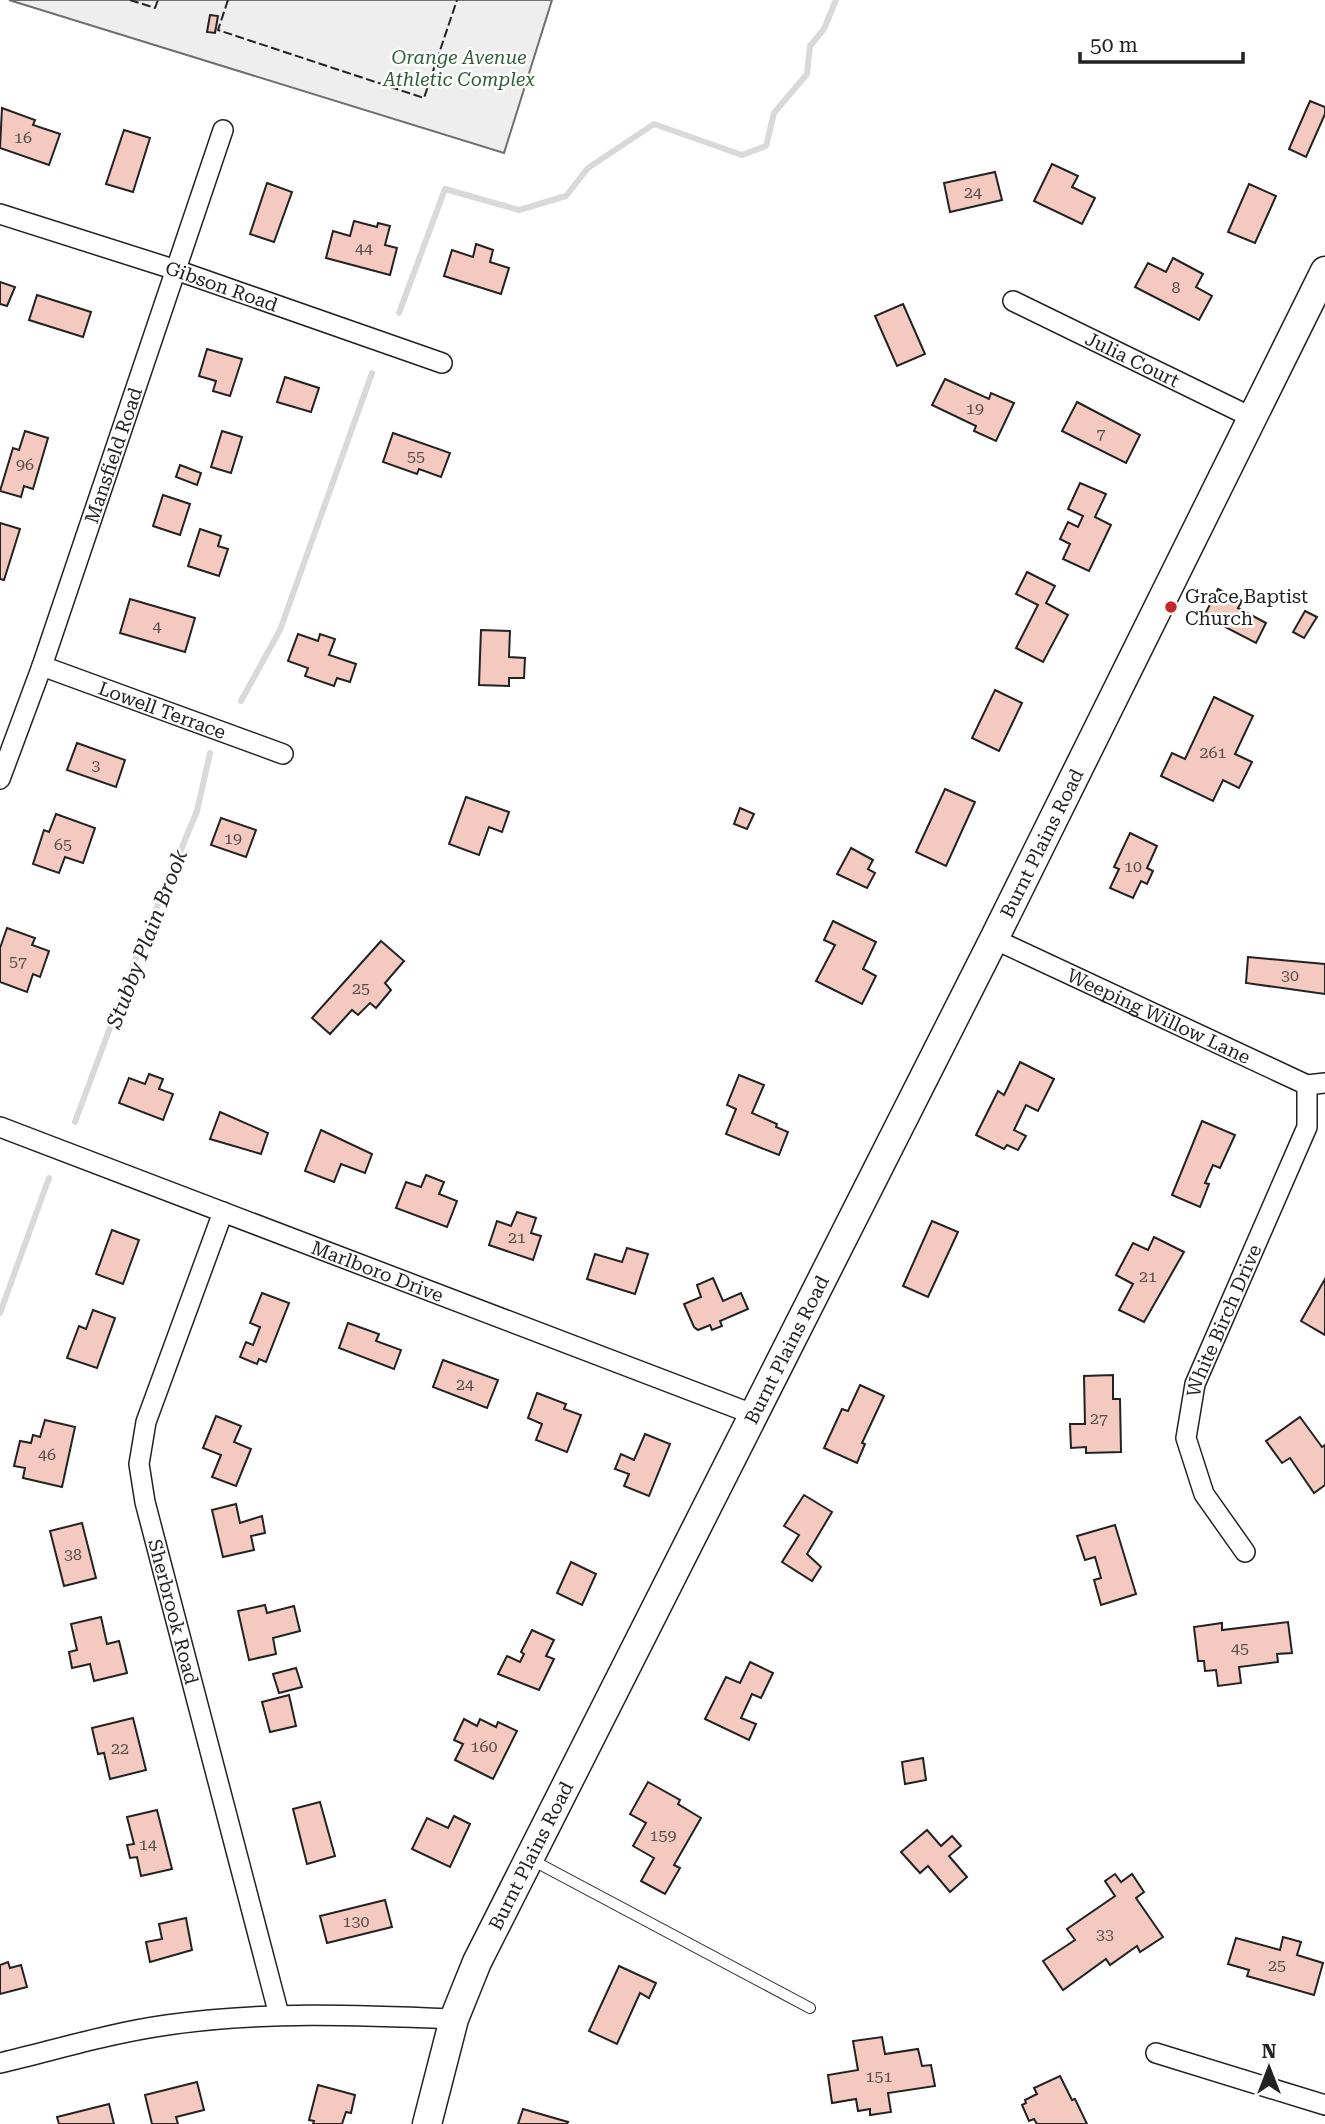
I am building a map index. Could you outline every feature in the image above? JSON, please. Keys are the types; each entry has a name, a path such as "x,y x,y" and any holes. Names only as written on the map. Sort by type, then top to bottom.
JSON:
{"main road":[{"name":"Burnt Plains Road","path":"426,2124 454,2019 477,1962 994,939 1325,271"}],"street":[{"name":"Mansfield Road","path":"0,779 42,666 223,130"},
{"name":"Gibson Road","path":"0,214 176,270 442,363"},
{"name":"Julia Court","path":"1013,301 1251,417"},
{"name":"Lowell Terrace","path":"42,666 283,754"},
{"name":"Weeping Willow Lane","path":"994,939 1316,1084"},
{"name":"White Birch Drive","path":"1245,1552 1204,1494 1186,1438 1195,1384 1307,1127 1316,1084"},
{"name":"Marlboro Drive","path":"0,1127 755,1415"},
{"name":"Sherbrook Road","path":"223,1212 146,1422 139,1464 145,1502 279,2015"},
{"path":"0,2063 165,2025 279,2015 454,2019"},
{"path":"1156,2053 1325,2105"}],"lane":[{"path":"529,1858 810,2008"}],"green space":[{"name":"Orange Avenue Athletic Complex","path":"9,0 552,0 504,153"}],"building":[{"path":"210,15 218,16 215,33 207,32"},
{"path":"1310,101 1325,107 1325,114 1306,157 1289,149"},
{"path":"2,108 35,120 33,125 60,134 49,165 0,148"},
{"path":"124,130 150,138 133,192 106,184"},
{"path":"1052,164 1078,176 1072,187 1095,198 1082,224 1034,201"},
{"path":"995,172 1002,200 950,212 944,183"},
{"path":"267,183 292,192 274,242 250,234"},
{"path":"1249,184 1276,196 1255,243 1228,232"},
{"path":"354,221 377,227 378,223 390,226 385,245 397,248 390,275 326,258 333,231 350,236"},
{"path":"476,244 493,250 490,262 509,268 501,294 444,276 452,250 473,257"},
{"path":"1173,258 1203,274 1196,287 1212,296 1199,320 1135,287 1148,263 1166,272"},
{"path":"0,282 15,287 7,306 0,304"},
{"path":"37,295 91,312 83,337 29,320"},
{"path":"903,304 925,354 897,366 875,316"},
{"path":"207,349 242,359 230,396 213,391 216,381 199,376"},
{"path":"285,377 319,388 311,412 277,402"},
{"path":"945,379 989,399 991,393 1014,403 996,441 974,431 976,426 932,405"},
{"path":"1077,402 1140,435 1126,463 1062,431"},
{"path":"25,431 48,438 33,489 24,486 21,497 0,491 13,448 19,450"},
{"path":"222,431 242,437 231,473 211,467"},
{"path":"393,433 450,453 441,477 419,469 417,474 383,462"},
{"path":"180,465 201,473 197,485 176,477"},
{"path":"1080,483 1106,494 1095,517 1111,525 1089,571 1063,559 1070,544 1060,539 1068,522 1078,527 1083,516 1068,509"},
{"path":"163,495 190,504 180,535 153,526"},
{"path":"0,523 20,529 4,580 0,579"},
{"path":"200,529 221,536 218,546 228,549 219,576 188,566"},
{"path":"1027,572 1055,586 1046,603 1068,615 1043,662 1016,648 1038,605 1016,594"},
{"path":"1218,589 1242,601 1238,608 1266,623 1256,643 1204,616"},
{"path":"130,599 195,618 185,652 120,633"},
{"path":"1305,611 1317,617 1304,638 1293,632"},
{"path":"481,630 510,631 509,657 525,658 524,678 509,678 509,686 479,685"},
{"path":"298,634 318,641 320,634 335,639 329,655 356,664 350,682 337,678 334,686 305,676 308,668 288,661"},
{"path":"995,690 1022,703 999,751 972,738"},
{"path":"1214,697 1253,716 1235,754 1252,762 1239,788 1223,780 1213,801 1161,776 1172,753 1185,759"},
{"path":"77,743 125,760 116,787 67,770"},
{"path":"945,789 975,802 946,866 916,852"},
{"path":"466,797 509,812 502,832 489,827 479,855 449,844"},
{"path":"740,808 754,814 747,829 734,824"},
{"path":"56,814 95,828 83,863 65,857 59,873 33,864 44,830 49,832"},
{"path":"221,818 256,830 246,857 211,845"},
{"path":"1130,833 1157,846 1147,868 1153,871 1147,884 1141,881 1133,898 1110,888 1119,869 1114,867"},
{"path":"851,848 873,860 868,869 875,873 867,888 837,874"},
{"path":"833,921 876,942 863,969 876,976 862,1004 816,981 835,945 824,940"},
{"path":"7,928 35,938 32,945 49,951 40,977 33,974 27,992 0,982 0,948"},
{"path":"381,941 404,961 385,983 391,990 376,1008 370,1003 358,1015 352,1010 330,1034 312,1018"},
{"path":"1248,957 1325,964 1325,994 1246,983"},
{"path":"1020,1062 1054,1079 1038,1111 1026,1105 1014,1130 1026,1136 1018,1150 1007,1145 1004,1149 976,1135 998,1091 1004,1095"},
{"path":"149,1074 163,1079 159,1089 173,1094 163,1120 119,1103 129,1078 145,1084"},
{"path":"739,1075 764,1085 752,1113 788,1132 779,1155 726,1134 736,1109 727,1105"},
{"path":"220,1112 268,1133 261,1154 210,1139"},
{"path":"1202,1121 1235,1135 1220,1168 1213,1165 1205,1183 1209,1184 1200,1207 1172,1195"},
{"path":"321,1130 372,1154 365,1173 341,1164 334,1182 305,1171"},
{"path":"426,1175 444,1182 439,1194 457,1201 447,1227 396,1208 406,1182 421,1187"},
{"path":"517,1212 536,1218 531,1233 541,1236 533,1260 489,1245 497,1221 511,1226"},
{"path":"932,1221 958,1232 928,1297 903,1286"},
{"path":"112,1230 139,1240 123,1284 96,1274"},
{"path":"1154,1237 1184,1252 1144,1322 1119,1310 1133,1284 1116,1275 1133,1243 1148,1250"},
{"path":"627,1248 648,1254 635,1294 587,1279 595,1254 622,1262"},
{"path":"713,1278 723,1301 741,1293 748,1309 720,1321 722,1326 712,1330 710,1325 698,1330 684,1304 701,1297 697,1285"},
{"path":"1325,1279 1325,1335 1301,1321"},
{"path":"262,1293 289,1303 266,1362 259,1359 257,1364 240,1357 246,1342 253,1345 260,1327 250,1323"},
{"path":"93,1310 115,1318 97,1368 67,1358 79,1326 86,1329"},
{"path":"348,1323 379,1334 376,1341 401,1350 394,1369 339,1348"},
{"path":"443,1360 498,1380 487,1408 433,1387"},
{"path":"1113,1375 1113,1399 1120,1399 1121,1452 1086,1453 1086,1447 1071,1448 1070,1424 1085,1424 1084,1376"},
{"path":"860,1385 884,1396 862,1443 865,1444 857,1463 824,1448 842,1409 848,1411"},
{"path":"537,1393 566,1404 564,1409 581,1415 567,1452 536,1440 542,1424 528,1418"},
{"path":"216,1416 241,1426 234,1442 251,1449 236,1486 212,1477 221,1455 203,1448"},
{"path":"1300,1417 1322,1447 1325,1445 1325,1485 1314,1493 1290,1458 1282,1463 1266,1441"},
{"path":"45,1420 75,1427 62,1487 23,1478 25,1468 14,1466 20,1441 31,1443 33,1435 40,1437"},
{"path":"645,1434 670,1444 649,1496 624,1486 629,1474 615,1469 621,1454 634,1460"},
{"path":"804,1495 832,1512 807,1554 821,1567 812,1581 782,1562 799,1535 784,1526"},
{"path":"236,1504 240,1523 262,1516 265,1533 251,1536 254,1550 223,1557 212,1510"},
{"path":"82,1523 96,1578 64,1586 50,1531"},
{"path":"1115,1525 1136,1594 1101,1605 1094,1580 1101,1578 1095,1557 1085,1560 1077,1536"},
{"path":"571,1562 596,1574 582,1605 557,1593"},
{"path":"265,1605 267,1613 294,1606 300,1631 273,1638 276,1654 249,1660 238,1611"},
{"path":"101,1617 107,1644 119,1641 127,1673 94,1681 90,1664 72,1668 69,1652 77,1650 71,1624"},
{"path":"1288,1622 1292,1653 1277,1654 1278,1662 1239,1667 1241,1683 1218,1686 1216,1670 1205,1671 1204,1661 1198,1661 1194,1627 1222,1623 1222,1630"},
{"path":"532,1630 554,1640 546,1656 554,1659 539,1690 498,1674 507,1656 520,1662 524,1654 521,1652"},
{"path":"750,1662 773,1673 761,1698 752,1694 741,1718 756,1724 749,1740 705,1719 726,1677 740,1683"},
{"path":"296,1668 302,1687 279,1693 273,1674"},
{"path":"289,1695 296,1726 270,1732 262,1702"},
{"path":"133,1718 146,1770 110,1779 104,1753 98,1754 92,1728"},
{"path":"464,1719 477,1726 480,1719 496,1727 498,1722 517,1731 493,1779 455,1760 463,1744 454,1740"},
{"path":"923,1758 926,1780 905,1784 902,1762"},
{"path":"648,1782 680,1800 678,1804 701,1818 674,1865 680,1868 665,1894 641,1881 654,1858 633,1846 646,1823 630,1814"},
{"path":"320,1802 335,1856 307,1864 293,1809"},
{"path":"157,1810 172,1869 141,1876 137,1857 130,1858 127,1845 134,1844 127,1817"},
{"path":"454,1816 470,1824 450,1867 412,1849 427,1818 448,1828"},
{"path":"927,1830 941,1846 952,1836 961,1846 949,1856 967,1877 950,1892 928,1866 920,1873 901,1852"},
{"path":"1115,1874 1121,1882 1132,1874 1144,1892 1136,1898 1163,1937 1140,1952 1137,1946 1110,1965 1106,1959 1063,1990 1043,1961 1075,1940 1067,1929 1115,1896 1105,1881"},
{"path":"385,1900 392,1927 327,1943 320,1916"},
{"path":"186,1918 192,1950 150,1962 146,1942 162,1939 159,1924"},
{"path":"1283,1937 1301,1942 1297,1955 1323,1963 1314,1995 1247,1976 1249,1970 1228,1964 1236,1938 1280,1950"},
{"path":"8,1962 10,1968 21,1965 27,1987 0,1994 0,1965"},
{"path":"619,1966 656,1983 649,1998 640,1993 617,2044 589,2031"},
{"path":"882,2037 885,2054 918,2049 922,2066 931,2065 935,2086 888,2093 891,2112 870,2115 870,2109 858,2111 856,2099 832,2103 828,2075 858,2070 853,2041"},
{"path":"1060,2076 1087,2124 1037,2124 1034,2119 1029,2121 1022,2105 1026,2103 1025,2100 1037,2094 1034,2088"},
{"path":"197,2082 204,2110 176,2117 178,2124 152,2124 145,2095"},
{"path":"318,2085 355,2095 351,2113 346,2112 342,2124 313,2124 314,2121 309,2120"},
{"path":"109,2104 114,2124 59,2124 57,2117"},
{"path":"523,2109 568,2122 518,2124"}],"waterway":[{"name":"Stubby Plain Brook","path":"399,313 445,189 519,210 566,196 588,168 654,124 742,155 766,146 774,113 807,74 810,46 824,29 836,0"},
{"name":"Stubby Plain Brook","path":"241,701 280,630 372,373"},
{"name":"Stubby Plain Brook","path":"75,1122 137,955 197,811 210,753"},
{"name":"Stubby Plain Brook","path":"0,1313 49,1178"}],"fence":[{"path":"130,0 155,8 158,0"},
{"path":"228,0 218,30 424,98 457,0"}],"place":[{"name":"Grace Baptist Church","path":"1171,607"}]}
